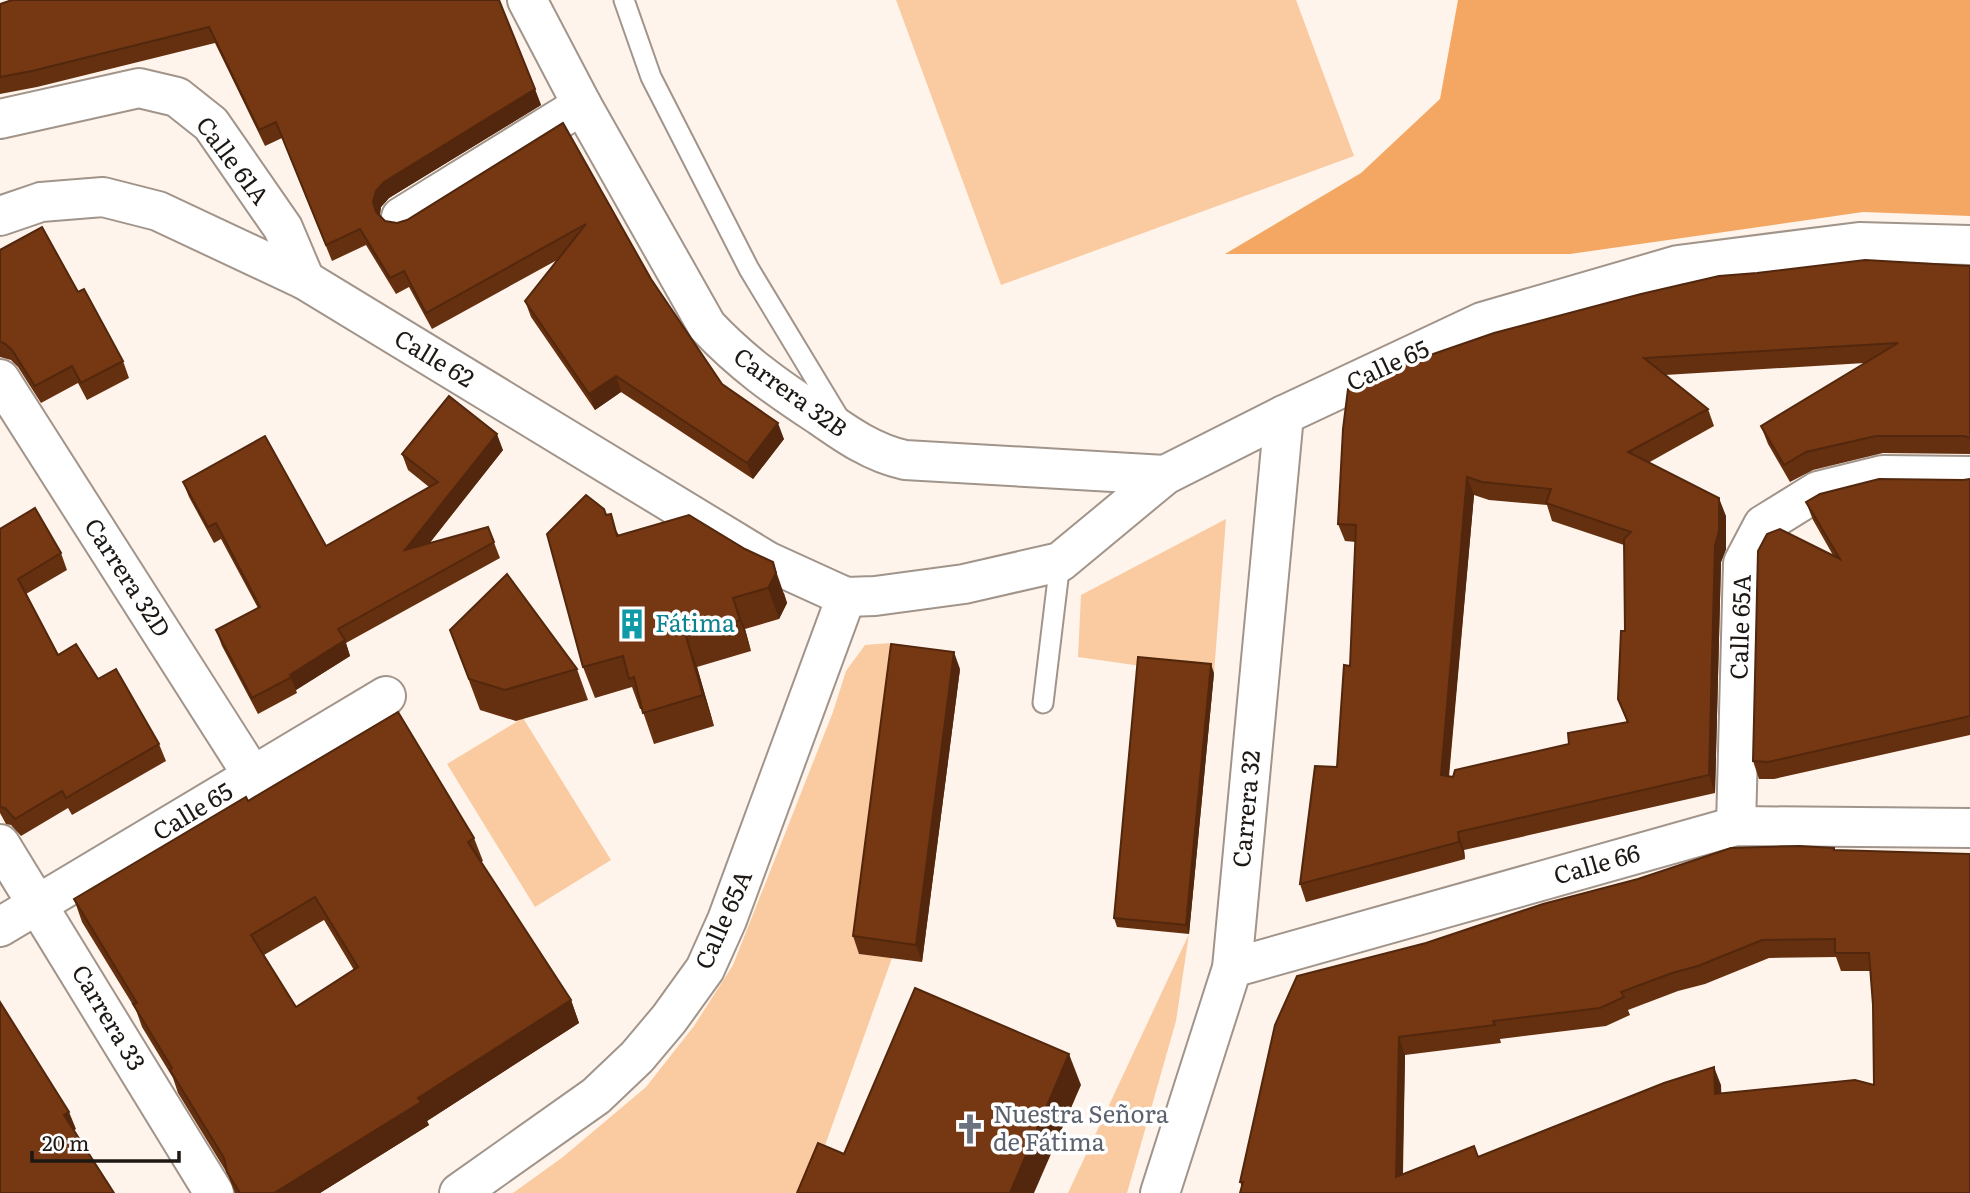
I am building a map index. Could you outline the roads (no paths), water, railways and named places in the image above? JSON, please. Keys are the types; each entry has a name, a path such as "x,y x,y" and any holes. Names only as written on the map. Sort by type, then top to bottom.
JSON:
{"street":[{"name":"Carrera 32B","path":"527,0 582,105 707,326 735,356 766,381 883,455 905,460 1165,475"},
{"name":"Calle 61A","path":"0,119 139,88 177,97 211,124 283,228 305,280"},
{"path":"401,217 582,105"},
{"name":"Calle 62","path":"0,216 41,202 103,197 158,211 305,280 767,561 846,597"},
{"name":"Calle 65","path":"846,597 875,596 964,584 1060,562 1165,475 1284,415 1482,322 1678,265 1859,242 1970,245"},
{"name":"Carrera 32D","path":"0,379 253,776"},
{"name":"Carrera 32","path":"1160,1193 1232,968 1284,415"},
{"name":"Calle 65A","path":"1736,826 1743,564 1763,525 1818,491 1870,478 1883,475 1970,476"},
{"name":"Calle 65A","path":"459,1193 596,1096 638,1057 705,969 727,920 846,597"},
{"name":"Calle 65","path":"0,926 386,696"},
{"name":"Calle 66","path":"1232,968 1736,826 1970,828"},
{"name":"Carrera 33","path":"0,844 215,1193"}],"lane":[{"path":"624,0 650,77 749,269 851,437"},
{"path":"1043,703 1060,562"}],"place":[{"name":"Fátima","path":"632,624"},
{"name":"Nuestra Señora de Fátima","path":"970,1129"}]}
